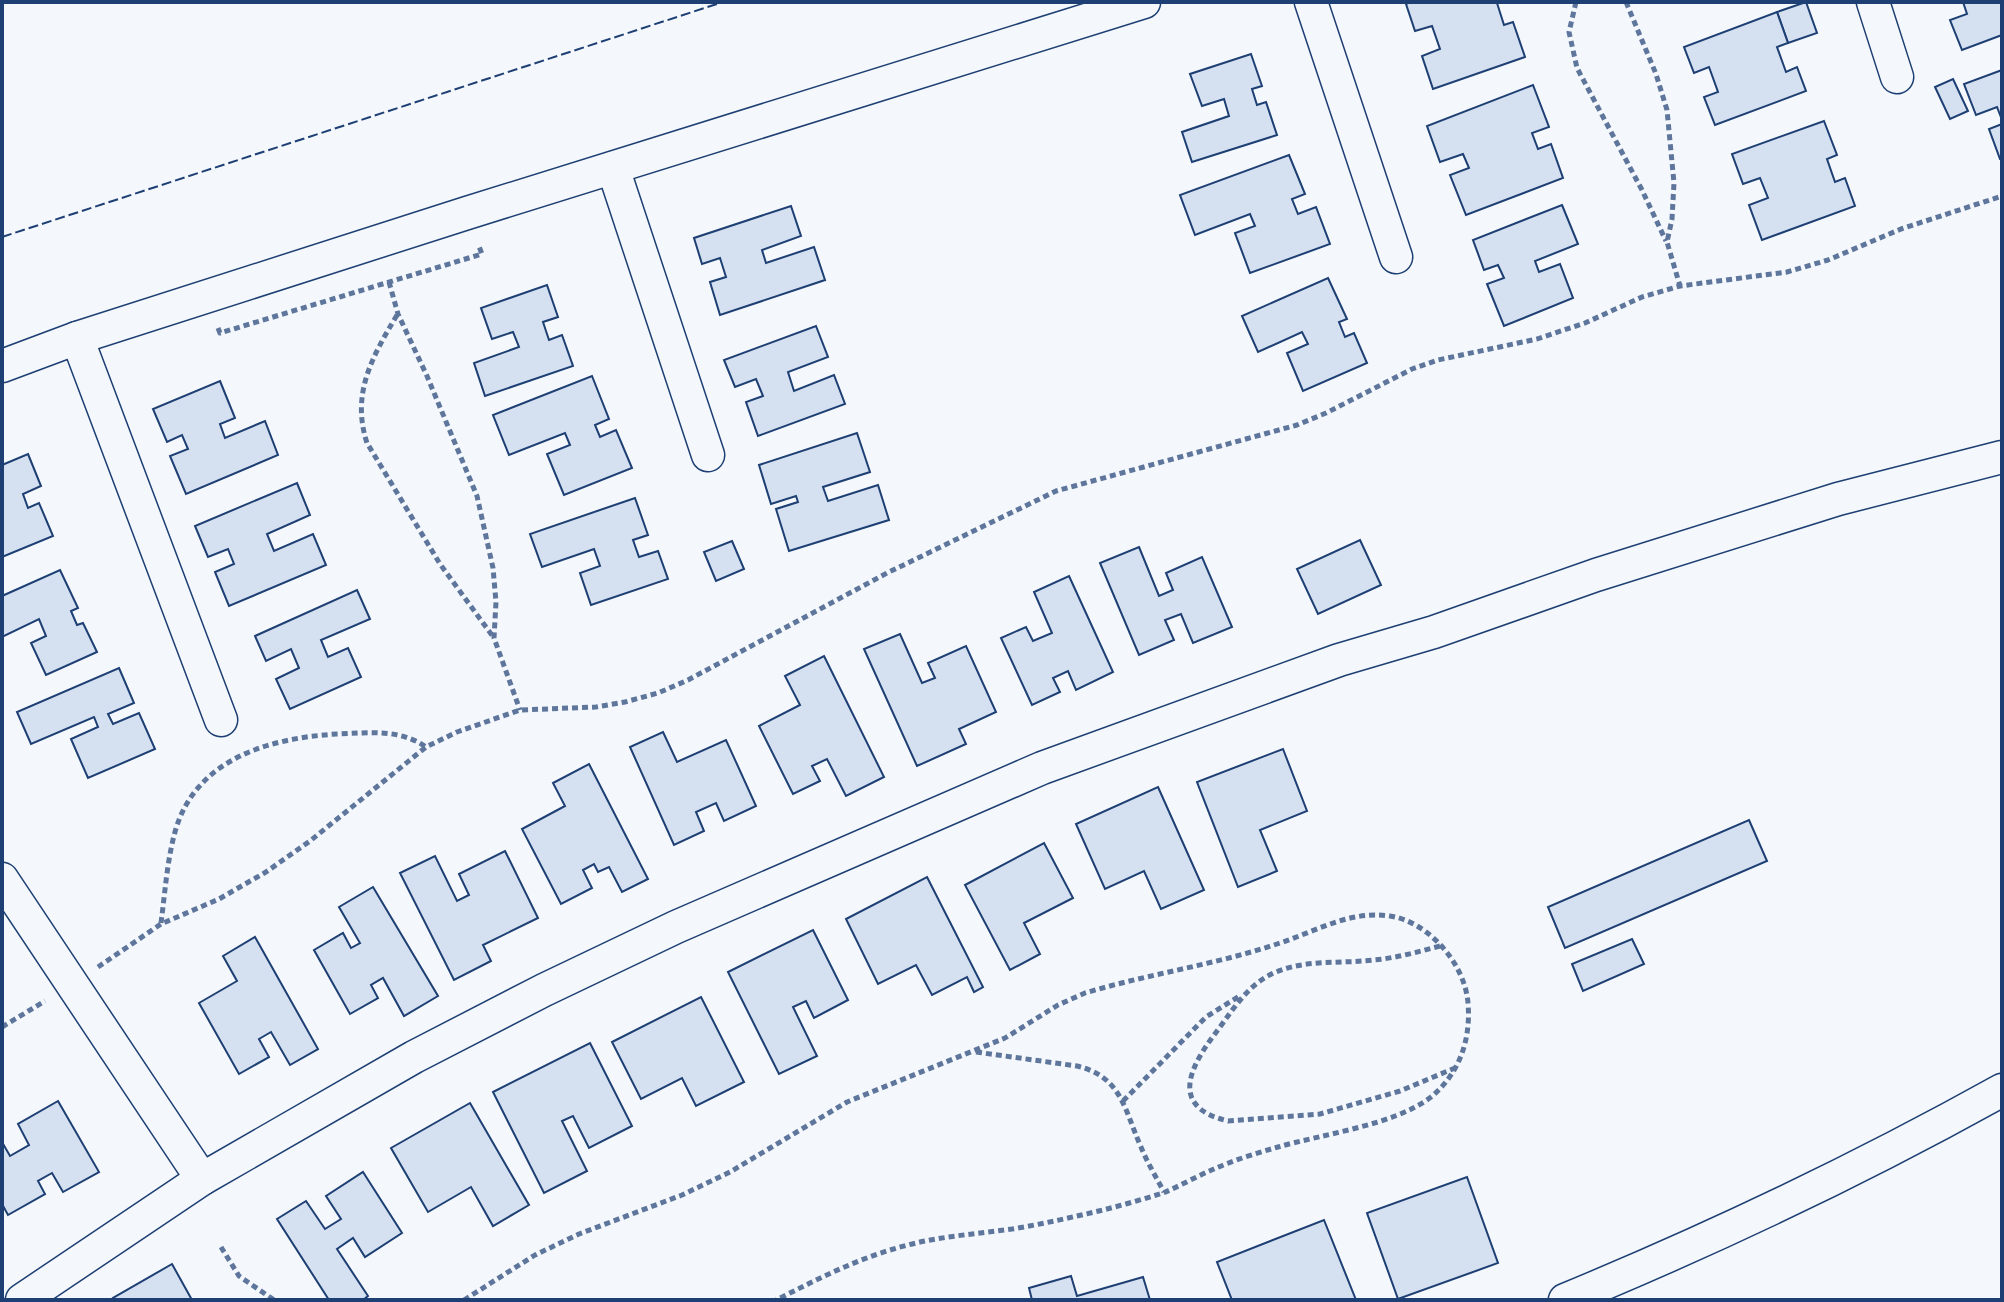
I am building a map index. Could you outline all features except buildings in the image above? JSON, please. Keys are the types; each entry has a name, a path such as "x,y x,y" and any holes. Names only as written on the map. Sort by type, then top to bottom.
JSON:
{"street":[{"path":"2,366 77,338 1144,2"},
{"path":"1311,2 1396,257"},
{"path":"1873,2 1897,77"},
{"path":"613,168 708,455"},
{"path":"77,338 221,720"},
{"path":"22,1300 202,1179 414,1057 676,927 1042,768 1339,660 1434,632 1596,575 1838,499 2002,457"},
{"path":"2,879 202,1179"},
{"path":"1565,1300 1697,1244 1817,1188 2002,1090"}],"path":[{"path":"1576,2 1569,32 1577,68 1667,242 1680,286"},
{"path":"1626,2 1656,74 1667,110 1674,183 1667,242"},
{"path":"2,1027 161,924 219,899 266,872 310,841 426,747 457,732 520,710 596,707 658,693 688,680 887,573 1056,491 1297,425 1412,369 1464,353 1537,339 1585,323 1642,297 1704,281 1746,279 1801,268 1867,246 1901,229 2002,196"},
{"path":"389,282 398,314 477,496 493,568 496,602 494,638"},
{"path":"398,314 366,375 361,394 362,428 367,443 440,564 494,638 520,710"},
{"path":"161,924 175,831 184,808 204,780 230,759 272,743 328,735 397,733 426,747"},
{"path":"464,1300 535,1255 579,1234 668,1201 730,1172 847,1102 1005,1038 1058,1005 1085,993 1277,944 1333,922 1364,915 1393,916 1419,927 1441,945 1458,969 1468,995 1470,1024 1464,1052 1457,1067 1431,1096 1401,1113 1275,1148 1215,1168 1164,1192 1054,1221 910,1244 868,1256 828,1272 776,1300"},
{"path":"1123,1101 1206,1017 1274,973 1297,965 1374,960 1441,945"},
{"path":"1244,994 1197,1057 1191,1070 1193,1099 1214,1118 1228,1121 1320,1114 1400,1091 1457,1067"},
{"path":"973,1052 1091,1070 1115,1088 1123,1101 1141,1147 1164,1192"},
{"path":"221,1247 239,1276 274,1300"}],"fence":[{"path":"2,237 723,2"}]}
